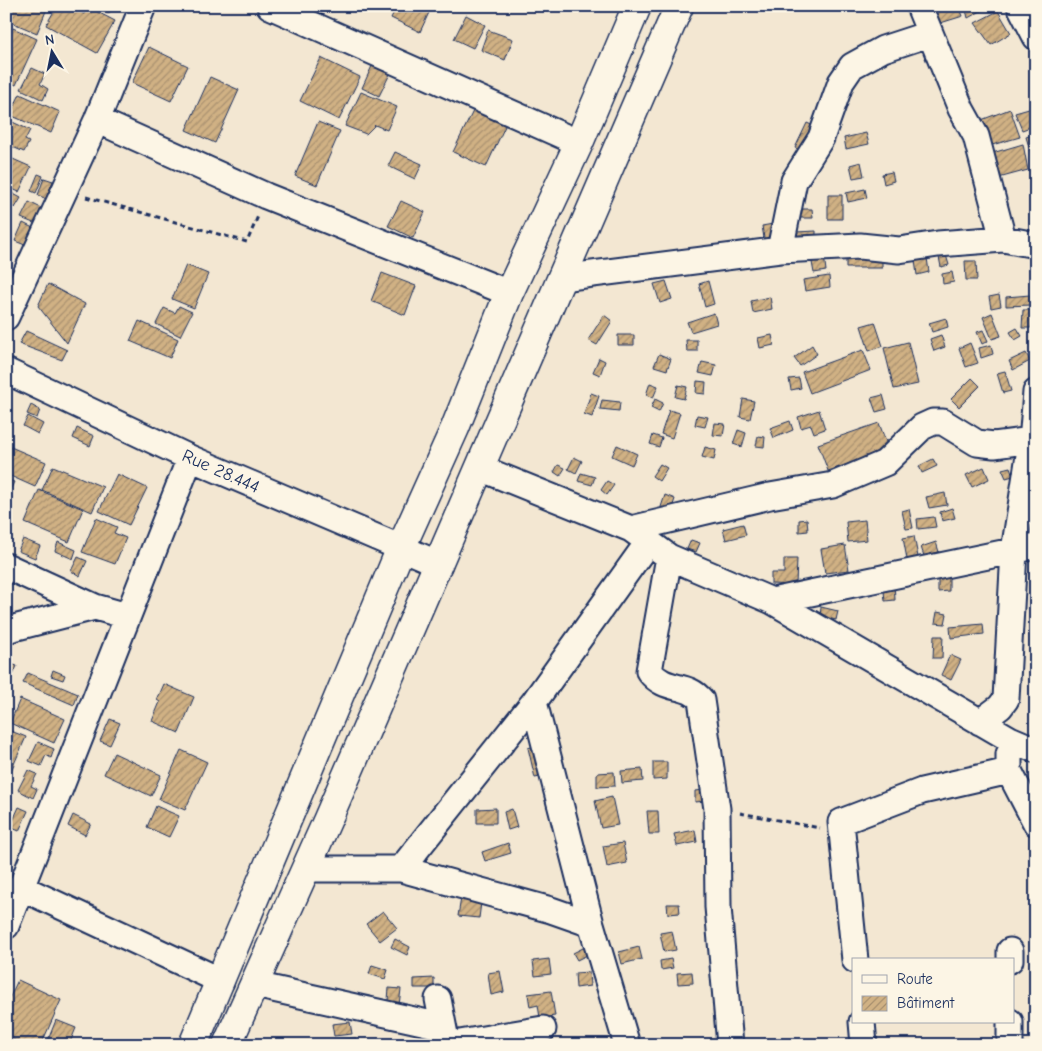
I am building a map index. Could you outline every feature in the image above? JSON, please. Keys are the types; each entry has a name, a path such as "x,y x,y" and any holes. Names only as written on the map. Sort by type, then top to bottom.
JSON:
{"main road":[{"path":"193,1045 401,548 455,428 509,293 579,142 638,6"},
{"path":"227,1045 439,564 678,6"}],"street":[{"path":"6,317 98,120 143,6"},
{"path":"270,6 579,142"},
{"path":"919,6 960,109 976,136 1003,239"},
{"path":"1020,6 1036,37"},
{"path":"780,250 794,181 820,138 842,82 852,66 882,49 929,34"},
{"path":"98,120 266,196 509,293"},
{"path":"562,278 780,250 860,246 898,250 938,244 1003,239 1036,245"},
{"name":"Rue 28.444","path":"6,371 190,458 439,564"},
{"path":"980,722 1000,707 1006,699 1025,549 1036,392"},
{"path":"401,869 534,702 640,535 770,496 833,485 885,463 922,427 932,422 943,422 977,443 994,445 1032,440"},
{"path":"6,926 190,458"},
{"path":"480,468 640,535 669,557 772,601 1010,739 1036,750"},
{"path":"772,601 1025,549"},
{"path":"669,557 649,671 656,681 695,692 701,700 717,809 718,907 730,1045"},
{"path":"6,566 95,607 127,616"},
{"path":"6,630 95,607"},
{"path":"534,702 591,924 630,1041"},
{"path":"1010,739 1008,771 1036,823"},
{"path":"855,958 841,822 922,791 1008,771"},
{"path":"306,869 401,869 551,910 591,924"},
{"path":"22,888 220,980"},
{"path":"254,985 446,1040 543,1028"},
{"path":"438,999 446,1040"},
{"path":"862,1024 864,1045"},
{"path":"1010,1024 1010,1045"}],"path":[{"path":"66,192 247,242 266,196"},
{"path":"717,809 822,828 841,822"}],"building":[{"path":"6,6 48,6 37,33 6,20"},
{"path":"57,6 71,6 84,14 88,7 115,21 97,53 46,25"},
{"path":"92,6 112,6 109,13"},
{"path":"358,6 378,6 375,13"},
{"path":"397,6 432,6 420,32 391,18"},
{"path":"926,6 959,6 963,16 934,25"},
{"path":"965,6 990,6 968,18"},
{"path":"998,11 1011,33 991,45 975,23"},
{"path":"466,15 485,25 473,48 454,39"},
{"path":"13,28 37,39 16,85 6,81 6,43"},
{"path":"488,30 513,39 505,60 481,50"},
{"path":"149,47 188,66 171,101 132,83"},
{"path":"321,58 360,77 339,120 300,101"},
{"path":"372,66 390,74 379,96 362,88"},
{"path":"32,68 45,74 40,84 48,89 43,100 21,89"},
{"path":"210,77 239,90 215,143 186,130"},
{"path":"361,92 397,107 387,130 375,125 366,134 345,126"},
{"path":"20,94 60,112 51,133 10,115"},
{"path":"1036,107 1036,125 1022,130 1015,113"},
{"path":"474,109 506,124 486,167 453,152"},
{"path":"1010,109 1020,137 985,147 976,122"},
{"path":"8,120 30,130 25,140 29,142 24,152 6,144"},
{"path":"318,122 340,131 317,185 295,176"},
{"path":"807,123 816,127 804,152 795,148"},
{"path":"866,133 869,144 846,149 844,138"},
{"path":"1036,134 1036,170 1026,137"},
{"path":"1023,144 1028,170 995,179 989,154"},
{"path":"395,152 422,164 415,179 388,166"},
{"path":"6,156 31,167 19,192 6,186"},
{"path":"861,162 864,176 853,178 850,165"},
{"path":"892,172 894,181 884,184 882,174"},
{"path":"38,174 43,176 36,193 31,191"},
{"path":"44,178 53,181 46,199 38,195"},
{"path":"865,189 867,198 848,202 846,193"},
{"path":"6,190 21,198 15,208 6,203"},
{"path":"828,195 842,195 842,219 828,219"},
{"path":"401,201 425,212 413,238 388,226"},
{"path":"29,202 43,209 36,224 21,218"},
{"path":"800,209 812,209 813,218 800,218"},
{"path":"23,223 33,228 25,245 15,241"},
{"path":"773,224 776,242 765,244 762,226"},
{"path":"816,231 816,240 797,241 796,232"},
{"path":"926,251 929,272 917,275 914,253"},
{"path":"846,254 882,255 882,268 846,268"},
{"path":"824,255 826,271 814,273 811,257"},
{"path":"946,255 949,265 941,267 939,257"},
{"path":"965,261 976,261 977,280 966,280"},
{"path":"186,265 208,274 194,308 172,299"},
{"path":"952,272 954,282 943,284 942,274"},
{"path":"382,273 416,286 405,315 371,301"},
{"path":"829,276 830,287 805,291 803,280"},
{"path":"666,281 672,299 660,303 654,284"},
{"path":"708,281 714,304 705,307 699,284"},
{"path":"48,284 85,304 67,343 38,306"},
{"path":"999,295 1001,306 991,308 989,297"},
{"path":"1030,295 1030,305 1006,306 1006,297"},
{"path":"770,297 772,309 753,313 751,301"},
{"path":"179,306 192,312 180,336 156,324 164,308 175,313"},
{"path":"1023,310 1032,310 1031,328 1022,328"},
{"path":"714,313 717,324 691,332 687,322"},
{"path":"992,313 1001,336 992,339 983,317"},
{"path":"604,315 612,321 597,345 588,340"},
{"path":"946,318 948,327 932,332 929,323"},
{"path":"139,321 178,339 170,358 130,341"},
{"path":"875,322 883,346 869,351 861,326"},
{"path":"1017,328 1022,336 1015,340 1010,332"},
{"path":"983,330 988,341 982,344 977,332"},
{"path":"26,331 67,350 62,360 19,344"},
{"path":"618,335 634,335 634,345 618,345"},
{"path":"772,335 774,345 760,348 758,338"},
{"path":"941,335 945,347 934,351 930,339"},
{"path":"686,340 697,340 697,351 687,351"},
{"path":"908,342 918,384 894,389 884,348"},
{"path":"970,343 978,363 966,367 959,348"},
{"path":"812,345 817,354 800,366 794,358"},
{"path":"991,345 993,354 981,358 979,348"},
{"path":"863,350 871,370 810,393 802,372"},
{"path":"1026,353 1030,361 1013,370 1009,361"},
{"path":"659,354 671,359 667,370 654,366"},
{"path":"599,358 605,361 600,375 593,372"},
{"path":"702,362 716,365 713,376 699,373"},
{"path":"1005,371 1011,391 1003,393 997,373"},
{"path":"799,378 801,388 791,390 789,379"},
{"path":"972,378 980,386 959,407 951,399"},
{"path":"697,381 706,382 705,394 696,393"},
{"path":"650,383 658,386 653,398 646,395"},
{"path":"678,385 687,387 684,399 675,397"},
{"path":"591,393 599,396 592,417 584,414"},
{"path":"883,395 887,409 876,412 871,398"},
{"path":"655,399 663,403 659,412 651,408"},
{"path":"743,399 754,401 750,419 740,417"},
{"path":"602,400 620,402 619,411 600,409"},
{"path":"31,405 40,410 37,418 27,414"},
{"path":"669,410 680,413 672,438 661,434"},
{"path":"819,410 825,429 814,433 811,425 801,428 798,417"},
{"path":"697,415 708,417 705,427 695,425"},
{"path":"28,416 43,424 38,434 23,426"},
{"path":"790,421 793,430 774,438 770,428"},
{"path":"715,423 725,424 723,436 713,435"},
{"path":"879,423 889,450 828,471 818,444"},
{"path":"77,428 94,436 90,446 73,438"},
{"path":"738,430 746,433 742,447 733,444"},
{"path":"653,435 662,438 659,447 650,444"},
{"path":"758,436 765,437 764,447 756,446"},
{"path":"6,445 46,462 35,487 6,474"},
{"path":"617,445 637,454 632,465 612,456"},
{"path":"705,447 716,450 714,460 702,457"},
{"path":"574,457 582,461 576,473 568,469"},
{"path":"933,459 937,466 922,473 919,466"},
{"path":"660,464 667,468 659,481 652,476"},
{"path":"558,465 565,468 560,476 554,472"},
{"path":"53,466 103,487 92,512 42,490"},
{"path":"984,467 989,479 972,487 966,475"},
{"path":"1010,467 1013,476 1006,478 1002,469"},
{"path":"581,473 595,477 592,485 578,481"},
{"path":"117,474 147,488 129,525 99,511"},
{"path":"6,479 14,482 6,499"},
{"path":"607,481 614,485 607,495 601,490"},
{"path":"39,490 83,509 69,542 25,523"},
{"path":"945,493 947,505 929,508 926,497"},
{"path":"665,495 675,499 671,511 661,507"},
{"path":"952,508 955,518 942,521 940,512"},
{"path":"909,509 913,528 906,529 902,511"},
{"path":"934,517 936,527 918,529 917,519"},
{"path":"96,518 117,527 114,533 126,538 115,564 82,552"},
{"path":"807,519 808,531 799,532 799,520"},
{"path":"865,520 867,540 848,542 846,522"},
{"path":"743,524 746,535 726,540 723,529"},
{"path":"914,536 918,557 907,559 903,538"},
{"path":"23,539 40,546 35,558 18,551"},
{"path":"691,540 700,543 696,552 687,549"},
{"path":"58,542 76,550 73,559 55,551"},
{"path":"936,542 939,552 924,556 921,547"},
{"path":"845,545 849,570 825,573 821,549"},
{"path":"78,557 87,561 80,576 71,571"},
{"path":"784,559 797,559 796,585 771,584 771,573 784,573"},
{"path":"938,574 949,574 949,591 938,592"},
{"path":"894,580 895,600 885,601 883,581"},
{"path":"821,607 838,611 836,620 820,616"},
{"path":"937,612 947,614 945,624 935,623"},
{"path":"983,624 984,634 951,638 950,627"},
{"path":"934,636 943,636 942,658 933,658"},
{"path":"950,655 961,660 951,680 941,675"},
{"path":"8,663 17,666 13,675 6,672"},
{"path":"53,670 65,675 63,680 51,676"},
{"path":"28,673 78,694 74,705 23,683"},
{"path":"164,684 194,697 179,733 152,721 160,702 157,700"},
{"path":"20,699 65,719 54,743 10,723"},
{"path":"110,719 120,723 110,745 100,741"},
{"path":"6,729 26,737 6,782"},
{"path":"38,742 54,749 51,758 46,755 41,766 29,761"},
{"path":"538,745 545,776 535,778 528,748"},
{"path":"181,750 207,762 185,810 159,799"},
{"path":"114,753 161,775 151,796 104,774"},
{"path":"653,762 667,762 667,779 653,780"},
{"path":"642,769 643,781 622,783 621,771"},
{"path":"28,770 37,774 31,786 37,789 33,798 18,790"},
{"path":"614,772 615,786 597,787 597,773"},
{"path":"706,790 707,801 695,802 695,791"},
{"path":"612,797 618,825 601,828 595,801"},
{"path":"156,806 179,816 169,837 147,827"},
{"path":"19,807 28,811 19,831 10,827"},
{"path":"496,808 496,823 477,823 477,809"},
{"path":"512,809 517,827 508,830 504,812"},
{"path":"647,811 658,811 659,834 649,834"},
{"path":"73,815 91,824 85,835 68,826"},
{"path":"695,830 697,842 677,846 674,834"},
{"path":"508,843 511,853 485,861 482,852"},
{"path":"623,843 627,863 607,867 603,846"},
{"path":"462,892 482,895 479,918 458,916"},
{"path":"667,904 679,904 680,913 668,914"},
{"path":"383,911 397,928 380,941 366,924"},
{"path":"672,931 676,950 664,952 660,933"},
{"path":"395,939 410,947 407,955 391,947"},
{"path":"589,945 593,952 577,960 573,953"},
{"path":"639,947 642,959 622,964 619,952"},
{"path":"549,959 551,974 535,976 533,961"},
{"path":"671,959 673,968 661,970 660,961"},
{"path":"372,965 388,970 385,979 369,974"},
{"path":"500,971 504,992 491,995 488,973"},
{"path":"589,972 590,986 576,988 575,973"},
{"path":"692,972 693,983 678,984 677,973"},
{"path":"434,978 434,988 414,988 414,979"},
{"path":"18,980 61,1000 41,1045 26,1045 6,1036 6,1005"},
{"path":"389,988 401,989 398,1013 387,1012"},
{"path":"551,991 555,1016 540,1018 538,1005 530,1007 528,994"},
{"path":"56,1020 76,1028 69,1045 46,1045"},
{"path":"350,1022 352,1034 334,1036 332,1024"},
{"path":"356,1038 356,1045 333,1045 333,1040"}]}
